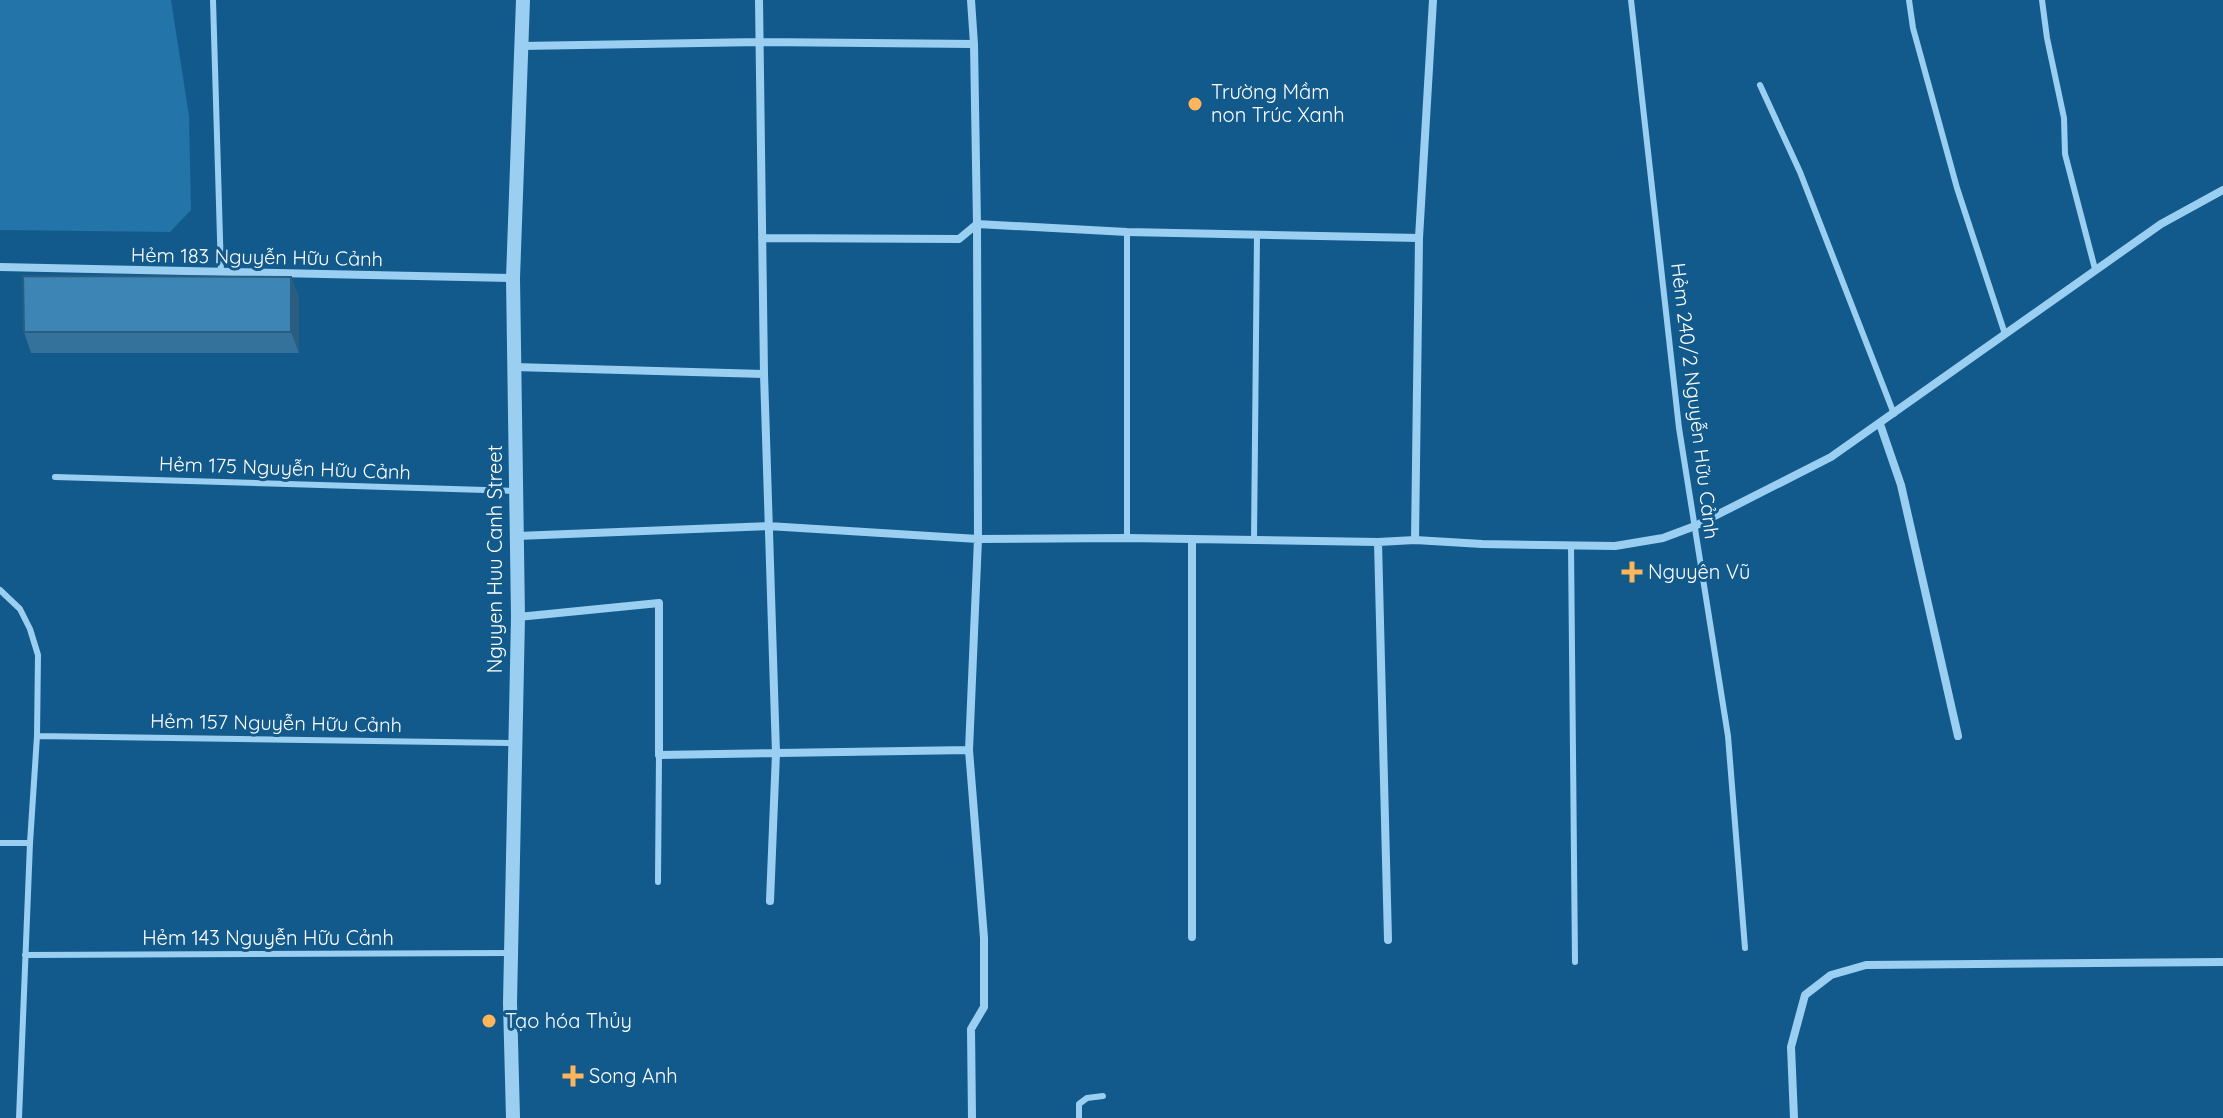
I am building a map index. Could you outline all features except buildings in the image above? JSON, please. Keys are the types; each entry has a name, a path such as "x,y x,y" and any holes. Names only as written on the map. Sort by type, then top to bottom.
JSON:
{"street":[{"name":"Nguyen Huu Canh Street","path":"513,1118 510,1003 518,617 513,278 523,0"},
{"path":"759,0 764,374 776,753 770,901"},
{"path":"971,0 977,224 978,539 969,750 984,938 984,1007 971,1029 972,1118"},
{"path":"1415,540 1419,238 1433,0"},
{"path":"521,46 760,42 974,44"},
{"path":"517,536 768,526 978,539 1415,540 1615,546 1663,538 1695,526 1831,457 2161,224 2223,190"},
{"path":"762,238 959,239 977,224 1127,232 1419,238"},
{"name":"Hẻm 183 Nguyễn Hữu Cảnh","path":"0,267 513,278"},
{"path":"514,367 764,374"},
{"path":"1880,424 1901,485 1958,736"},
{"path":"1192,540 1192,937"},
{"path":"1378,542 1388,940"},
{"path":"518,617 659,603 659,755 969,750"},
{"path":"1794,1118 1791,1047 1801,1008 1805,995 1831,975 1866,965 2223,962"}],"lane":[{"path":"213,0 221,272"},
{"name":"Hẻm 240/2 Nguyễn Hữu Cảnh","path":"1631,0 1679,428 1728,736 1745,948"},
{"path":"1909,0 1913,28 1957,188 2005,334"},
{"path":"2042,0 2064,118 2065,154 2095,269"},
{"path":"1760,85 1800,172 1894,414"},
{"path":"1127,232 1127,538"},
{"path":"1254,541 1257,235"},
{"name":"Hẻm 175 Nguyễn Hữu Cảnh","path":"55,477 515,491"},
{"path":"1571,546 1575,962"},
{"path":"0,590 20,609 38,655 19,1118"},
{"name":"Hẻm 157 Nguyễn Hữu Cảnh","path":"37,736 515,743"},
{"path":"658,882 659,755"},
{"path":"0,843 30,843"},
{"name":"Hẻm 143 Nguyễn Hữu Cảnh","path":"25,955 511,953"},
{"path":"1079,1118 1079,1104 1087,1098 1103,1096"}],"shaded area":[{"path":"0,0 171,0 189,116 191,210 170,232 0,230"}],"place":[{"name":"Trường Mầm non Trúc Xanh","path":"1195,104"},
{"name":"Nguyên Vũ","path":"1632,572"},
{"name":"Tạo hóa Thủy","path":"489,1021"},
{"name":"Song Anh","path":"573,1076"}]}
